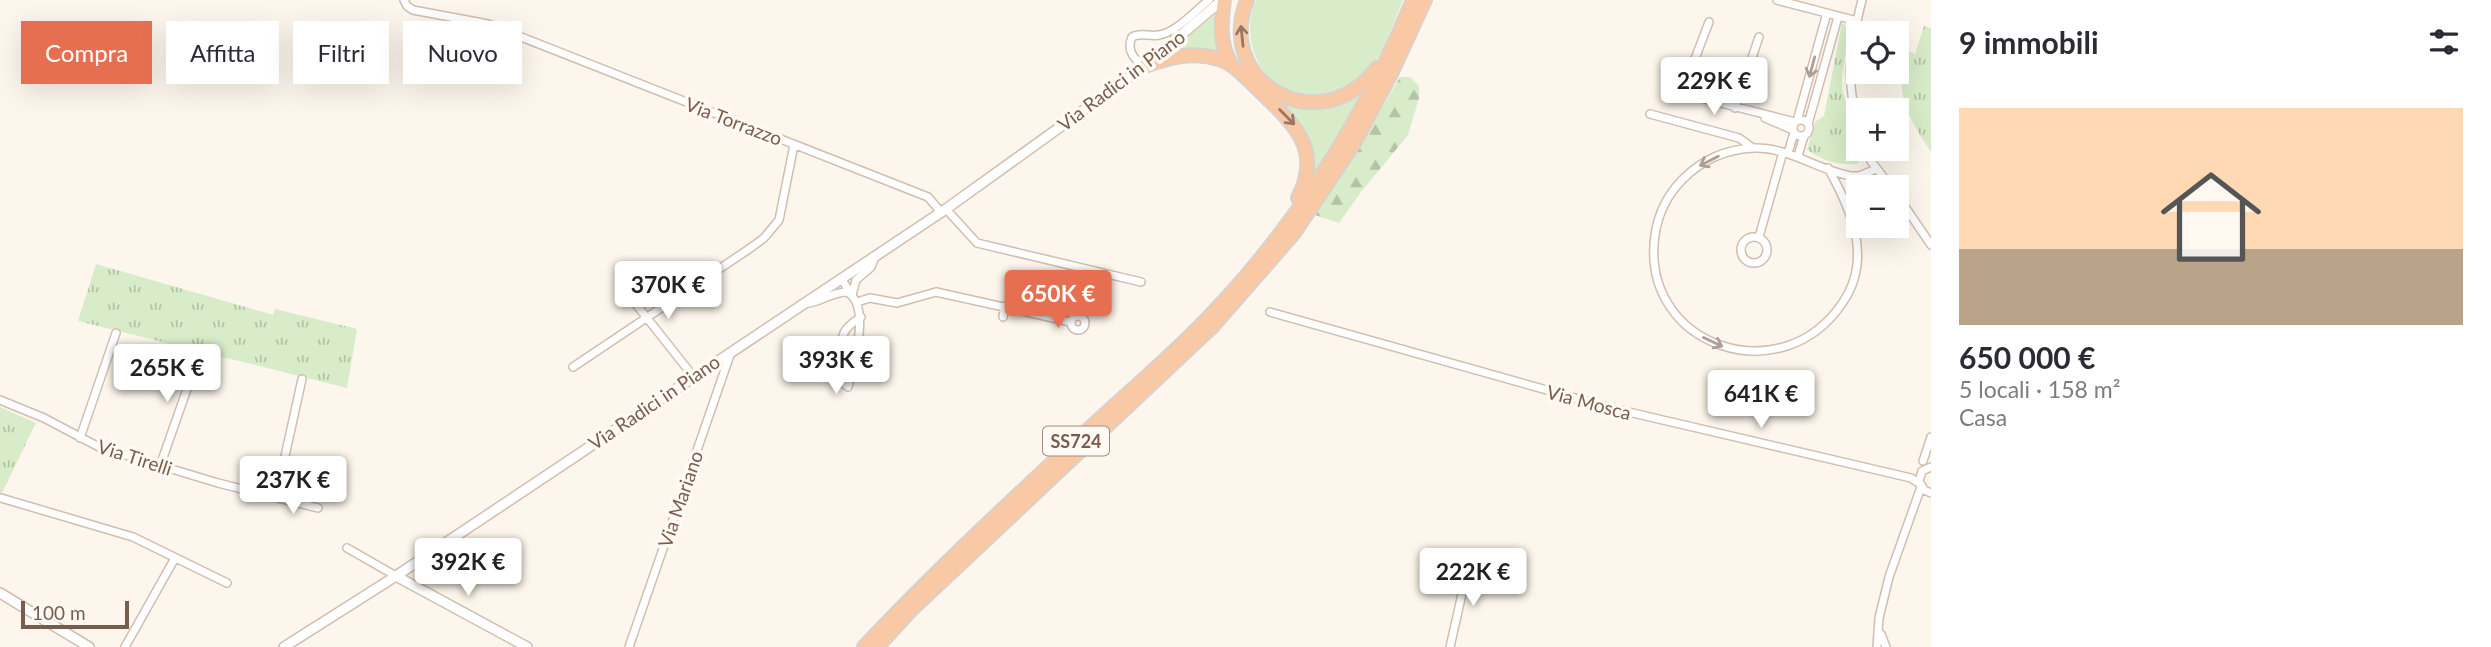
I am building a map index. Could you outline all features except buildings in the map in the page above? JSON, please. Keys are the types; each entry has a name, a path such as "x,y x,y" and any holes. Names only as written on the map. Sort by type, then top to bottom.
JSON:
{"highway":[{"path":"877,647 911,610 1212,327 1288,231 1288,215 1306,181 1307,157 1303,139 1294,123 1231,64 1220,32 1223,0"},
{"path":"1247,0 1240,27 1244,51 1252,69 1262,81 1283,97 1317,103 1336,100 1355,90 1368,78 1395,42"},
{"name":"SS724","path":"1288,231 1346,137 1395,42 1413,0"},
{"name":"SS724","path":"864,647 905,603 996,515 1204,322 1288,231 1354,143 1391,74 1425,0"},
{"path":"1145,66 1173,56 1195,54 1231,64"}],"street":[{"name":"Via Torrazzo","path":"404,0 413,10 495,27 928,197 944,211"},
{"path":"1145,66 1135,60 1131,53 1129,46 1132,37 1167,33 1209,0"},
{"name":"Via Radici in Piano","path":"284,647 396,576 944,211 1145,66 1223,0"},
{"path":"1777,0 1857,21 1862,0"},
{"path":"1759,237 1795,126 1827,13"},
{"path":"1798,156 1804,136 1809,131 1808,124 1838,17"},
{"path":"1709,22 1678,92 1795,126"},
{"path":"1735,108 1759,37"},
{"path":"1650,114 1739,138 1754,148"},
{"path":"1795,126 1802,120 1808,124"},
{"path":"1795,126 1797,136 1804,136"},
{"path":"573,367 749,249 774,228 782,214 794,145"},
{"path":"1828,168 1846,199 1857,236 1858,258 1854,280 1846,299 1828,322 1804,341 1765,352 1725,348 1705,339 1687,326 1672,310 1661,290 1653,247 1656,225 1664,204 1676,186 1692,170 1721,155 1754,148 1798,156 1828,168 1843,174 1860,176 1876,169"},
{"path":"1872,161 1881,175"},
{"path":"944,211 977,243 1141,282"},
{"path":"1909,213 1931,245"},
{"path":"855,299 856,280 871,267 875,257"},
{"path":"842,280 855,299 861,317 848,387 842,382 837,370 844,332 861,317"},
{"path":"620,284 694,376"},
{"path":"802,304 813,304 838,292 855,299 870,298 897,303 936,292 1071,321"},
{"path":"1003,317 1005,306"},
{"name":"Via Mosca","path":"1270,312 1607,407 1911,478"},
{"path":"80,438 116,333"},
{"name":"Via Mariano","path":"629,647 731,351"},
{"path":"160,466 200,352"},
{"path":"275,497 302,379"},
{"name":"Via Tirelli","path":"0,400 44,418 99,447 318,508"},
{"path":"1923,461 1931,437"},
{"path":"1925,489 1911,478 1931,467"},
{"path":"1920,474 1925,489"},
{"path":"1877,647 1878,624 1894,558 1917,501 1925,489"},
{"path":"1,498 133,537 227,583"},
{"path":"347,548 527,647"},
{"path":"125,647 175,558"},
{"path":"1450,647 1469,563"},
{"path":"0,593 89,647"},
{"path":"1878,624 1886,647"}],"green space":[{"path":"1256,0 1403,0 1384,45 1365,76 1345,91 1319,96 1305,95 1280,85 1261,67 1250,34 1251,16"},
{"path":"1218,12 1222,54 1208,50 1171,51"},
{"path":"1842,23 1846,25 1842,89 1846,102 1846,161 1859,161 1857,164 1830,162 1807,150 1815,122 1824,116"},
{"path":"1924,26 1931,28 1931,152 1909,115 1909,98 1904,98 1902,92 1901,84 1909,84 1909,51 1915,54"},
{"path":"1400,77 1410,77 1419,86 1419,98 1408,135 1339,223 1312,214 1361,144"},
{"path":"1364,90 1312,176 1306,136 1283,103 1317,108 1334,106"},
{"path":"96,264 273,315 275,309 357,329 347,388 78,321"},
{"path":"0,407 36,423 0,497"}]}
